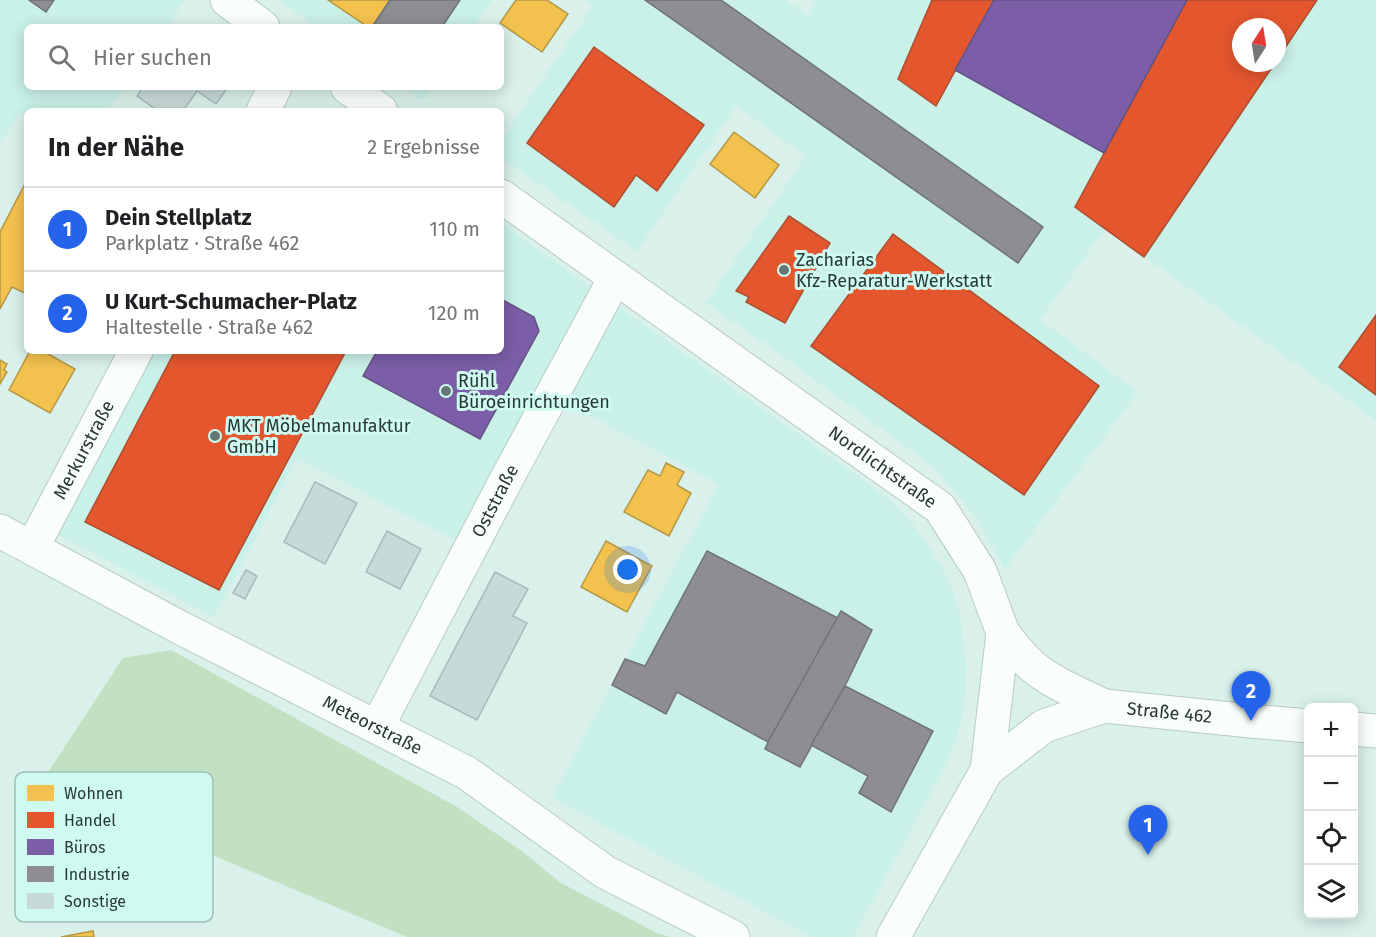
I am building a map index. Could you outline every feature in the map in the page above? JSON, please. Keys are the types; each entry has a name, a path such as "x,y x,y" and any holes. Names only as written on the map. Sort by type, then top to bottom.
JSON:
{"street":[{"path":"227,0 259,24"},
{"path":"264,108 274,90"},
{"path":"351,90 377,108"},
{"name":"Nordlichtstraße","path":"504,198 940,508 980,571 1003,633 987,770 893,937"},
{"name":"Oststraße","path":"377,727 615,278"},
{"name":"Merkurstraße","path":"32,548 134,354"},
{"name":"Meteorstraße","path":"0,531 179,627 467,773 605,872 733,937"},
{"name":"Straße 462","path":"1003,633 1033,667 1104,706 1304,726"},
{"name":"Straße 462","path":"987,770 1044,726 1104,706"},
{"path":"1358,729 1376,731"}],"shaded area":[{"path":"0,0 185,0 168,24 24,24 24,90 122,90 109,108 24,108 24,115 19,113 0,144"},
{"path":"279,0 492,0 475,24 313,24"},
{"path":"586,0 786,0 808,16 816,0 1376,0 1376,420 1105,229 1040,320 1138,392 1005,569 978,520 936,469 787,359 706,303 806,156 736,106 637,251 504,160 504,136 593,6"},
{"path":"406,90 431,90 423,101"},
{"path":"504,225 594,290 460,543 297,458 214,617 54,532 153,354 504,354"},
{"path":"616,305 884,495 907,517 925,540 946,574 959,609 966,665 965,699 960,727 950,755 853,937 812,937 552,797 719,484 565,402"},
{"path":"171,650 457,807 522,851 561,883 657,933 670,937 407,937 213,855 213,772 48,772 123,658"}],"building: Wohnen":[{"path":"328,0 390,0 374,24 364,24"},
{"path":"516,0 547,0 568,14 542,52 500,23"},
{"path":"734,132 779,165 755,198 710,164"},
{"path":"24,186 24,293 12,287 0,309 0,232"},
{"path":"28,354 48,354 75,369 50,413 9,390"},
{"path":"0,360 7,364 4,370 7,372 0,384"},
{"path":"666,463 684,472 677,485 691,493 669,536 624,512 648,470 660,476"},
{"path":"606,541 652,566 627,612 581,587"},
{"path":"93,931 94,937 61,937"}],"building: Handel":[{"path":"932,0 994,0 936,106 898,79"},
{"path":"1187,0 1317,0 1286,46 1286,18 1232,18 1232,72 1269,72 1144,257 1075,207"},
{"path":"594,47 704,125 657,191 636,175 614,207 527,143"},
{"path":"789,216 830,243 785,323 746,302 749,297 736,291"},
{"path":"893,234 1099,386 1024,495 811,346"},
{"path":"1376,315 1376,395 1339,367"},
{"name":"MKT Möbelmanufaktur GmbH","path":"173,354 344,354 219,590 85,522"}],"building: Büros":[{"path":"994,0 1187,0 1104,153 955,70"},
{"path":"504,301 534,317 539,331 480,439 363,376 375,354 504,354"}],"building: Industrie":[{"path":"29,0 54,0 46,12"},
{"path":"390,0 460,0 444,24 374,24"},
{"path":"645,0 721,0 1043,227 1018,263"},
{"path":"707,551 838,618 768,742 677,692 666,714 612,685 625,659 645,666"},
{"path":"841,611 872,630 845,686 800,767 765,749"},
{"path":"845,686 933,731 891,812 859,793 868,776 811,745"}],"building: Sonstige":[{"path":"141,90 226,90 216,104 197,91 185,108 154,108 137,96"},
{"path":"315,482 357,503 325,564 284,542"},
{"path":"387,531 421,549 400,589 366,572"},
{"path":"246,570 257,576 245,599 233,593"},
{"path":"495,572 528,589 513,616 527,623 477,720 430,696"}],"place":[{"name":"Zacharias Kfz-Reparatur-Werkstatt","path":"784,270"},
{"name":"Rühl Büroeinrichtungen","path":"446,391"},
{"name":"MKT Möbelmanufaktur GmbH","path":"215,436"},
{"name":"U Kurt-Schumacher-Platz","path":"1251,721"},
{"name":"Dein Stellplatz","path":"1148,855"}]}
